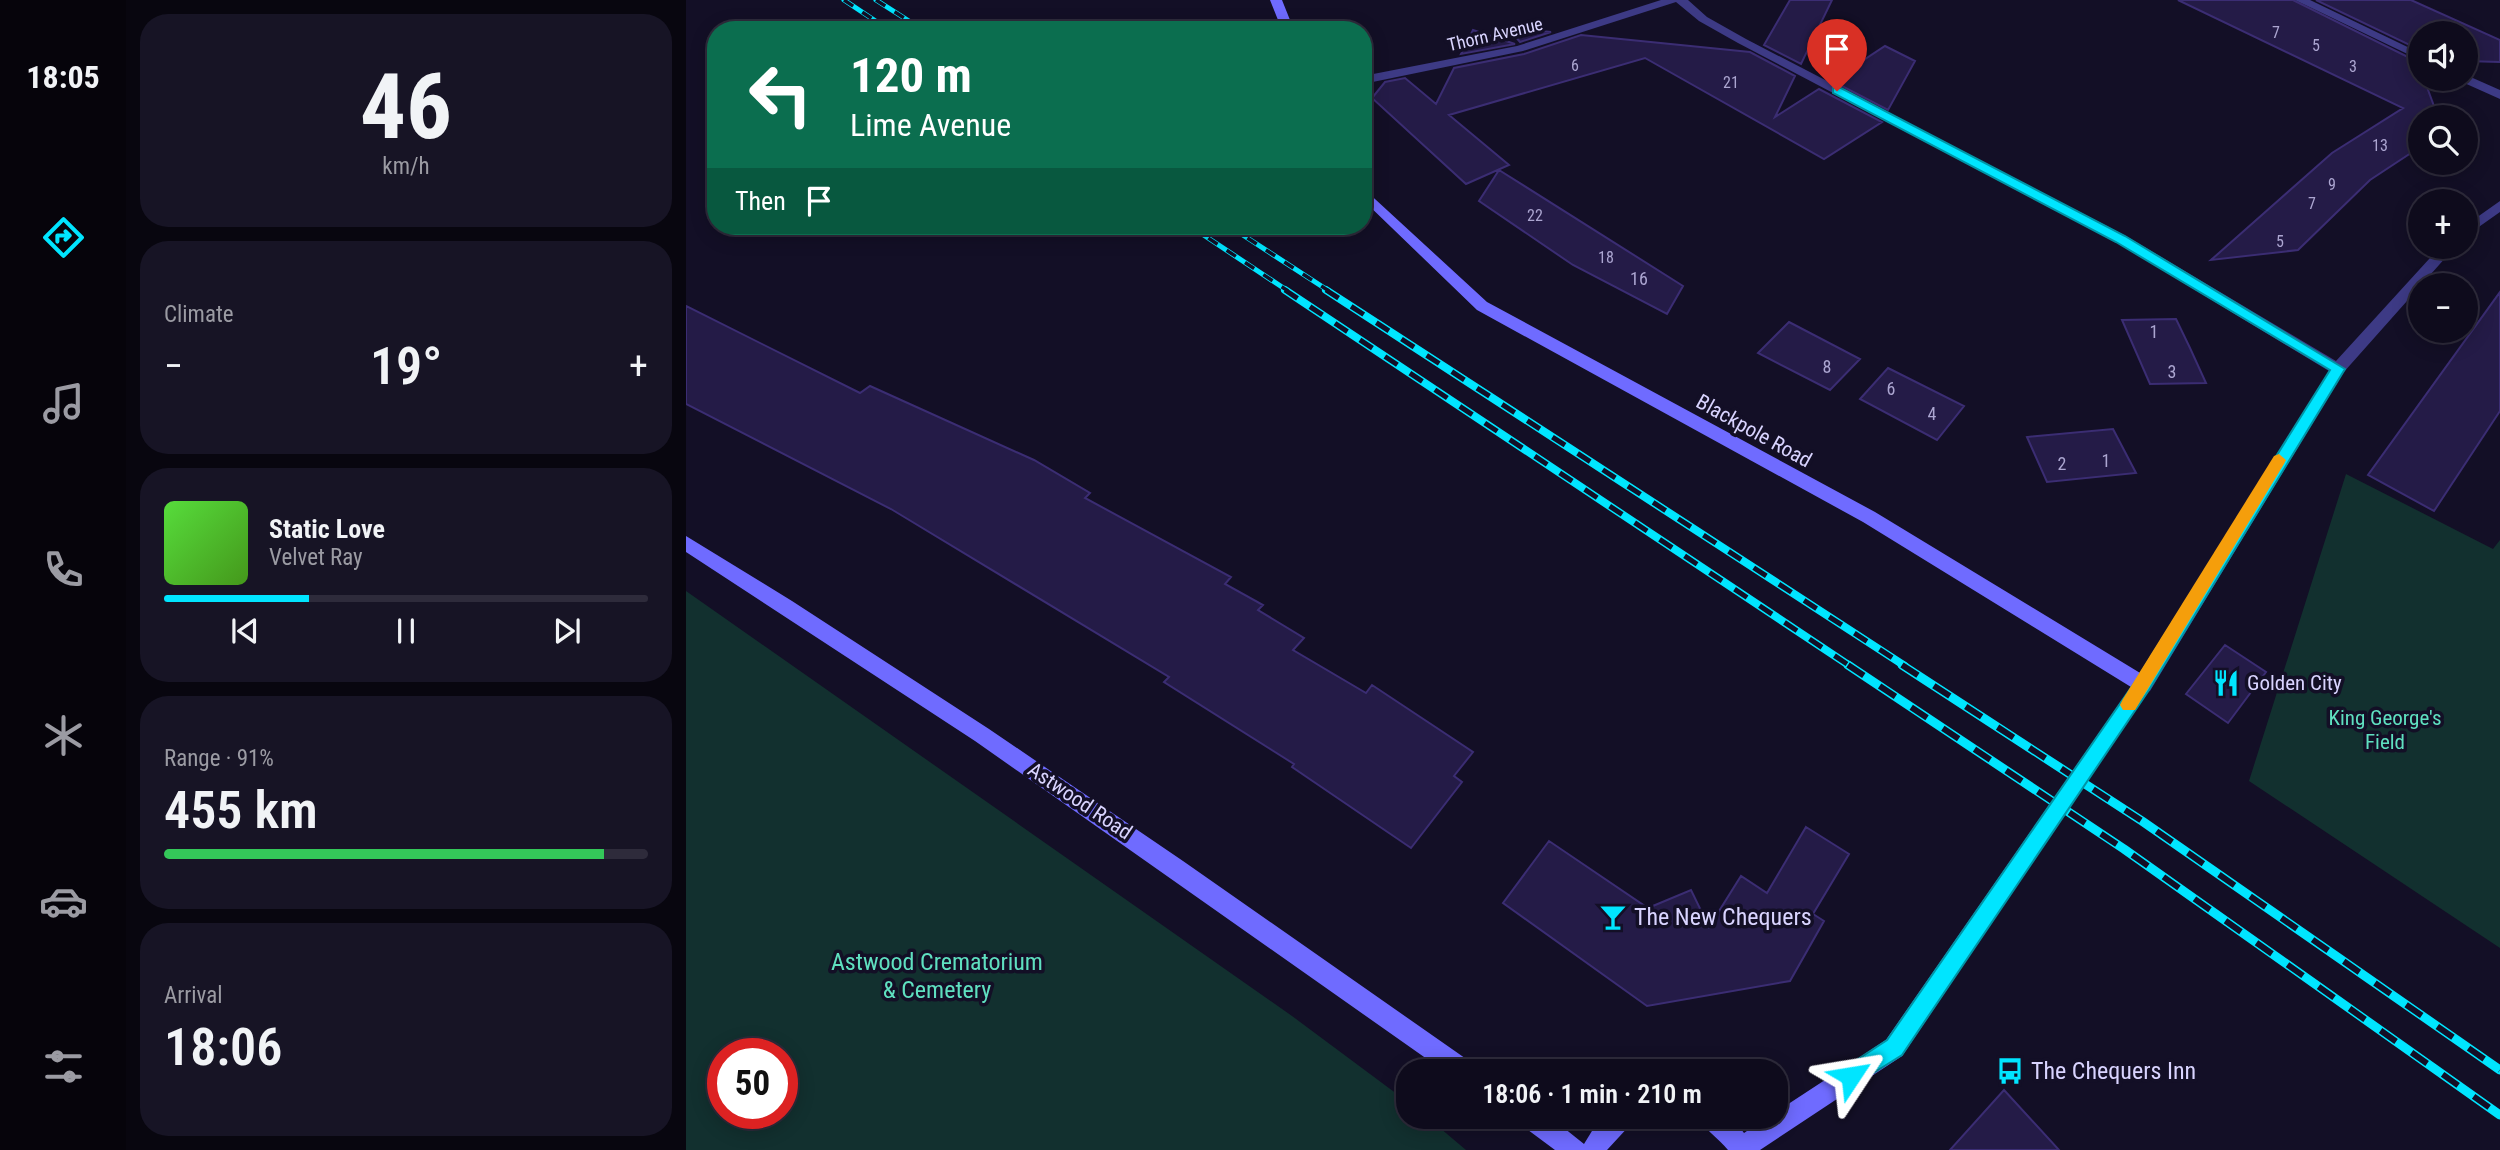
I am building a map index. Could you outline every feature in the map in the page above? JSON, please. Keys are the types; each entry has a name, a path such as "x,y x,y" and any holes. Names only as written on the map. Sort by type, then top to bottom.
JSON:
{"main road":[{"path":"1276,0 1284,21"},
{"name":"Blackpole Road","path":"1372,201 1482,306 1870,517 2143,685"},
{"name":"Astwood Road","path":"686,543 780,601 1167,859 1447,1059"},
{"path":"1726,1129 1743,1149 1894,1048 2143,685"},
{"path":"1546,1129 1575,1150"},
{"path":"1594,1150 1609,1129"}],"street":[{"name":"Thorn Avenue","path":"1372,78 1519,49 1672,0"},
{"path":"1681,0 1703,19 1742,41 2120,239 2338,369"},
{"path":"2301,0 2408,51"},
{"path":"2478,85 2500,95"},
{"path":"2478,222 2500,205"},
{"path":"2143,685 2338,369 2437,259"}],"green space":[{"name":"King George's Field","path":"2346,474 2493,549 2500,540 2500,948 2249,781"},
{"name":"Astwood Crematorium & Cemetery","path":"686,591 1292,1016 1396,1093 1396,1129 1441,1129 1466,1150 686,1150"}],"building":[{"path":"1790,0 1832,0 1801,64 1764,45"},
{"path":"2178,0 2293,0 2408,57 2408,91 2428,91 2434,105 2408,105 2408,155 2370,180 2298,250 2211,260 2332,153 2403,108"},
{"path":"2316,0 2411,0 2458,21 2408,21 2408,44"},
{"path":"1508,28 1551,32 1520,42"},
{"path":"1473,30 1515,44 1461,54"},
{"path":"2478,30 2500,40 2500,62 2478,61"},
{"path":"1581,35 1750,52 1795,76 1775,117 1819,89 1882,122 1824,159 1645,58 1449,115 1509,165 1466,184 1372,98 1385,82 1405,78 1436,104 1454,68 1524,54"},
{"path":"1885,46 1915,61 1888,110 1832,81"},
{"path":"1499,170 1683,286 1667,314 1573,265 1479,201"},
{"path":"2500,292 2500,411 2434,511 2368,475 2463,343 2478,343 2478,322"},
{"path":"686,306 860,393 870,386 1034,460 1090,493 1085,498 1231,577 1225,584 1263,605 1258,610 1304,638 1293,650 1366,693 1372,685 1473,752 1454,776 1462,782 1411,848 1292,767 1294,764 1164,682 1169,677 891,509 686,404"},
{"path":"2176,319 2206,383 2150,384 2122,320"},
{"path":"1789,322 1860,359 1830,390 1758,353"},
{"path":"1888,368 1964,406 1937,440 1860,399"},
{"path":"2113,429 2136,473 2047,482 2027,437"},
{"name":"Golden City","path":"2225,645 2266,672 2228,723 2186,694"},
{"name":"The New Chequers","path":"1806,827 1849,854 1813,914 1824,921 1790,981 1647,1006 1503,903 1549,841 1648,908 1691,890 1709,927 1741,876 1767,893"},
{"path":"2004,1090 2059,1150 1950,1150"}],"railway":[{"path":"844,0 876,21"},
{"path":"876,0 909,21"},
{"path":"1204,235 1288,291"},
{"path":"1243,235 1329,291"},
{"path":"1285,290 1850,666"},
{"path":"1326,290 1905,666"},
{"path":"1848,665 2124,849 2500,1115"},
{"path":"1902,665 2142,821 2500,1070"}],"slow traffic":[{"path":"2129,705 2279,460"}],"place":[{"name":"Golden City","path":"2226,683"},
{"name":"The New Chequers","path":"1613,917"},
{"name":"The Chequers Inn","path":"2010,1071"}],"route":[{"path":"1837,91 2120,239 2338,369 2288,445 2143,685 1894,1048 1851,1076"}]}
